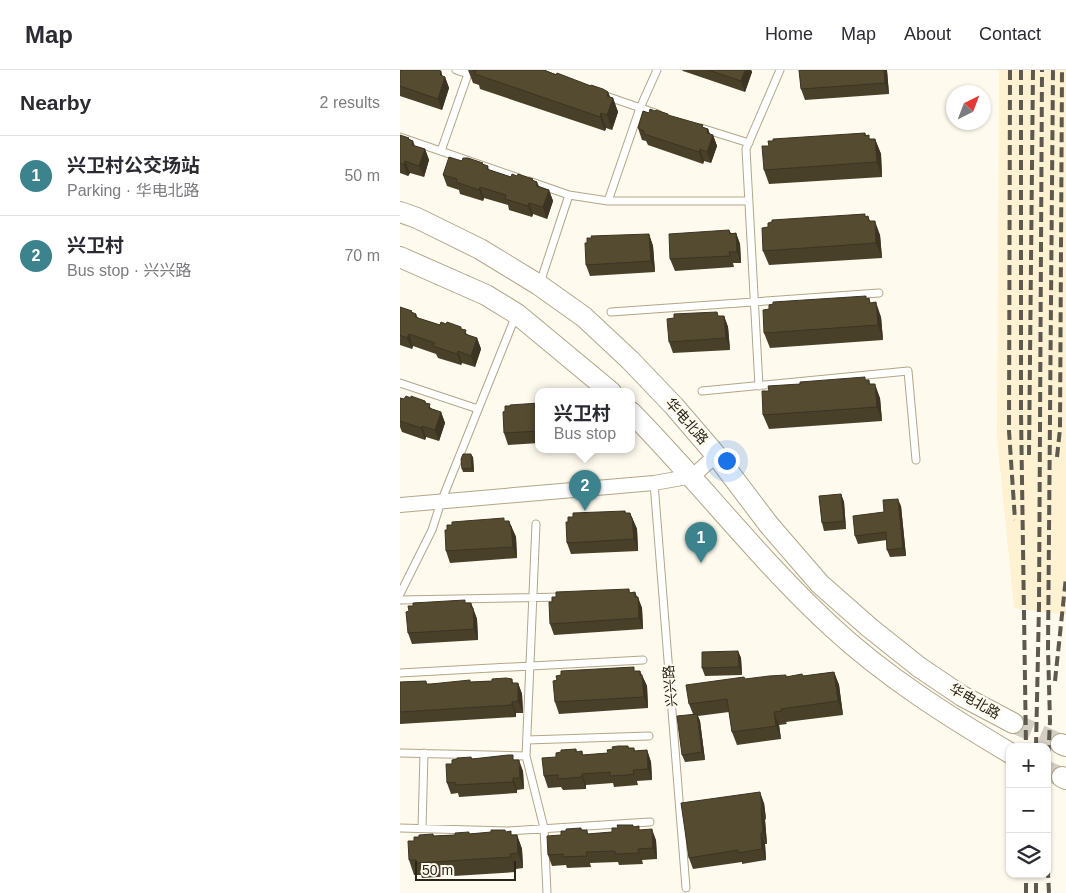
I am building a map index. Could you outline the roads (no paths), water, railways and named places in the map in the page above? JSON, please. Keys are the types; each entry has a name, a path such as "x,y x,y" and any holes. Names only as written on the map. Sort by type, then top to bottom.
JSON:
{"main road":[{"name":"华电北路","path":"400,212 480,249 539,285 584,317 630,360 674,406 716,455 769,525 820,584 870,628 919,667 962,696 1013,723"},
{"path":"400,257 486,295 516,314 606,388"},
{"name":"华电北路","path":"635,416 692,476 772,566 834,629 884,670 946,714 1006,751"}],"street":[{"path":"400,505 654,483 692,476 716,455"}],"lane":[{"path":"441,151 469,72 456,70"},
{"path":"608,201 640,108 656,70"},
{"path":"759,386 746,149 780,70"},
{"path":"603,95 667,117"},
{"path":"694,126 749,143"},
{"path":"400,137 569,195 608,201 749,202"},
{"path":"539,285 569,195"},
{"path":"611,312 878,293"},
{"path":"400,594 432,530 440,502 516,314"},
{"path":"702,391 908,371 916,460"},
{"path":"400,383 478,409"},
{"name":"兴兴路","path":"654,483 686,888"},
{"path":"536,524 526,756 544,828 547,893"},
{"path":"400,600 572,596"},
{"path":"400,673 644,660"},
{"path":"527,740 649,736"},
{"path":"400,753 526,756"},
{"path":"422,828 424,753"},
{"path":"400,828 507,831 650,822"}],"tunnel":[{"path":"1013,723 1061,744"},
{"path":"1051,773 1062,777"}],"railway":[{"path":"1010,70 1009,431 1015,520"},
{"path":"1021,70 1021,413 1026,743"},
{"path":"1029,455 1033,70"},
{"path":"1036,743 1039,606 1042,70"},
{"path":"1049,743 1048,649 1053,70"},
{"path":"1057,457 1060,429 1062,70"},
{"path":"1055,681 1066,577"},
{"path":"1026,878 1026,893"},
{"path":"1036,878 1036,893"},
{"path":"1048,878 1049,893"}],"place":[{"name":"兴卫村","path":"585,511"},
{"name":"兴卫村公交场站","path":"701,563"}]}
